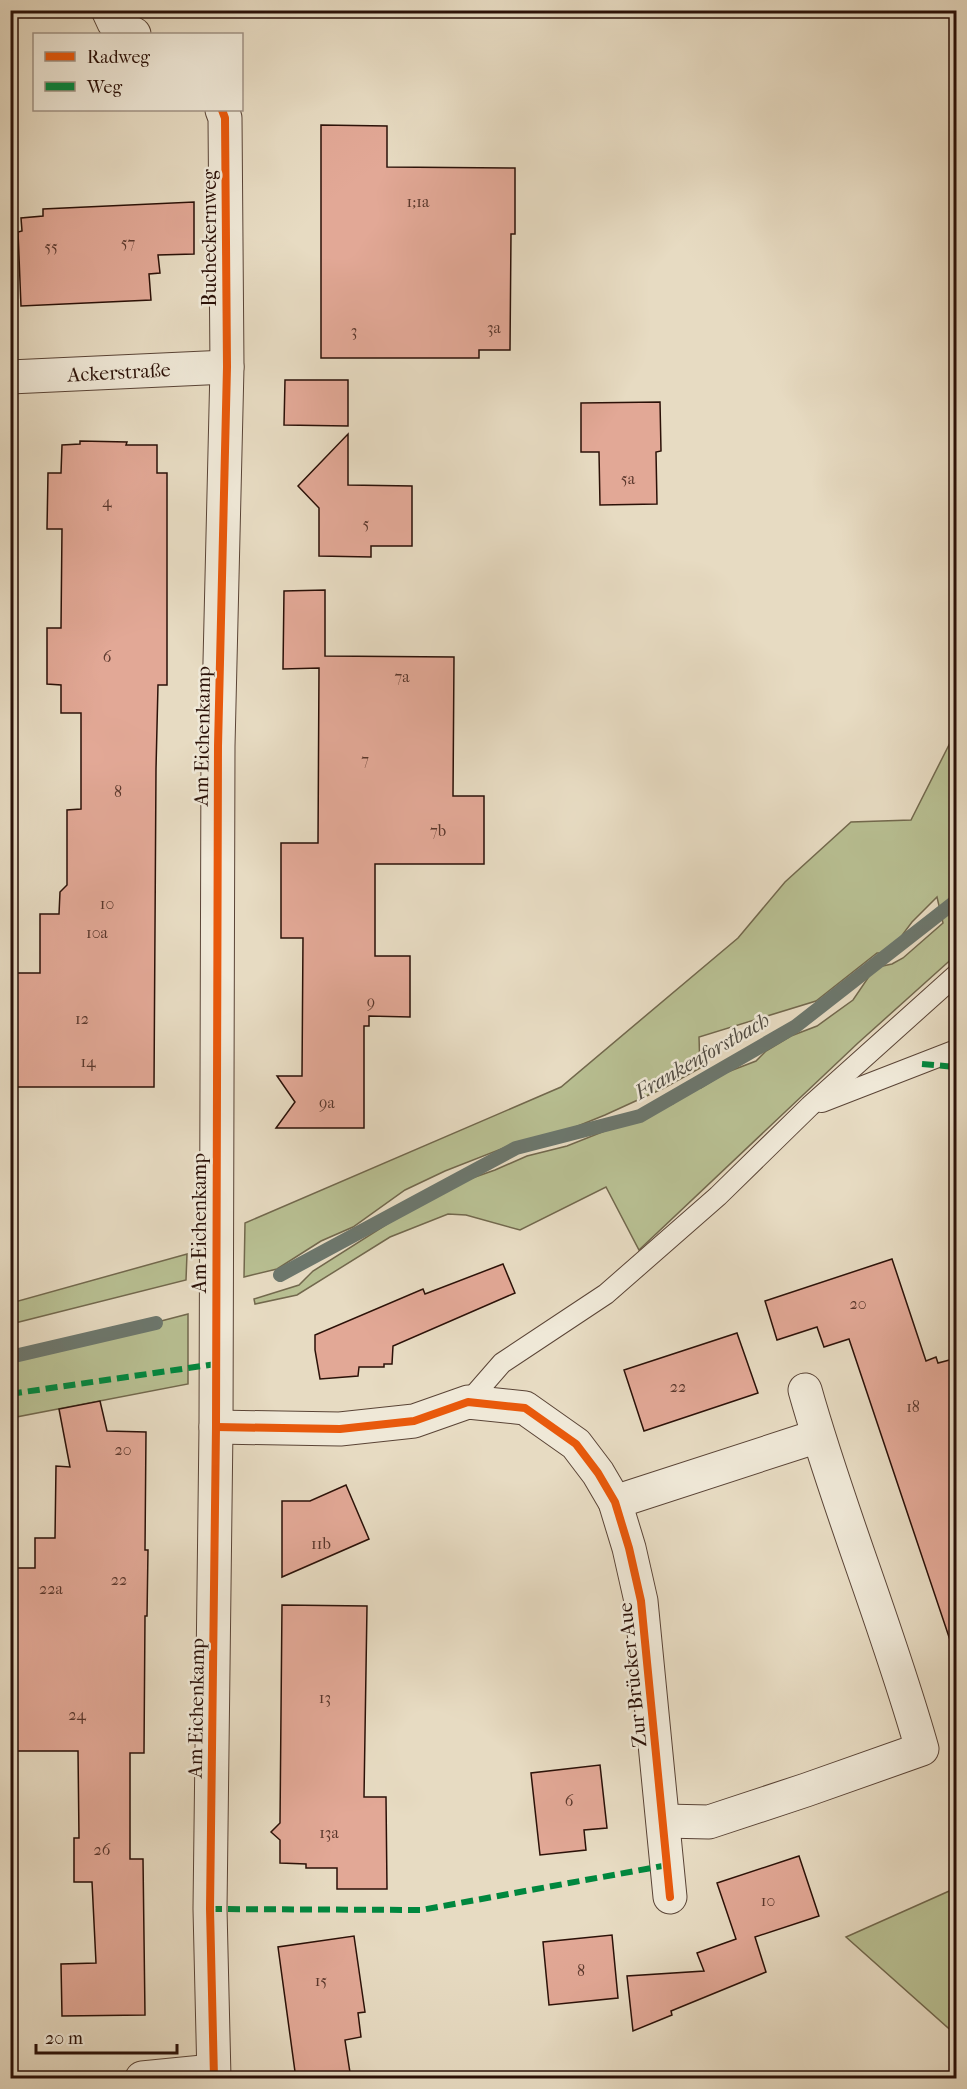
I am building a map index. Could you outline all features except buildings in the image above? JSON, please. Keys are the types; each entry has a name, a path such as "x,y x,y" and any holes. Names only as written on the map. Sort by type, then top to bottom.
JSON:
{"street":[{"path":"108,10 114,23 132,33"},
{"name":"Bucheckernweg","path":"222,111 225,118 226,367"},
{"name":"Ackerstraße","path":"10,376 226,367"},
{"name":"Am Eichenkamp","path":"214,2075 210,1910 216,1427 218,758 226,367"},
{"path":"664,1821 709,1822 817,1787 922,1749 909,1701 818,1436 805,1390"},
{"name":"Zur Brücker Aue","path":"216,1427 351,1428 414,1421 468,1402 525,1408 576,1444 598,1473 615,1502 629,1548 641,1601 670,1897"},
{"path":"615,1502 818,1436"},
{"path":"142,2079 214,2075"}],"lane":[{"path":"468,1402 502,1363 606,1294 718,1196 810,1106 957,975"},
{"path":"810,1106 957,1050"}],"green space":[{"path":"956,731 956,955 858,1043 639,1250 606,1187 520,1230 466,1215 448,1214 390,1237 297,1295 255,1304 254,1299 299,1285 313,1271 444,1188 527,1156 567,1146 673,1104 678,1096 700,1086 701,1088 725,1073 756,1061 766,1051 791,1036 817,1026 853,1000 872,972 878,967 892,964 903,958 943,923 937,897 912,922 891,950 886,953 877,953 816,1001 699,1037 700,1068 664,1088 563,1132 519,1142 445,1171 405,1190 353,1227 321,1241 277,1269 244,1277 245,1223 561,1087 738,938 785,882 851,822 911,820"},
{"path":"187,1254 186,1280 11,1324 11,1303"},
{"path":"188,1314 188,1384 11,1418 11,1360"},
{"path":"956,1888 956,2035 846,1937"}],"waterway":[{"name":"Frankenforstbach","path":"280,1275 516,1148 640,1116 796,1026 956,901"},
{"name":"Frankenforstbach","path":"10,1357 156,1323"}],"marked path":[{"path":"922,1064 956,1067"},
{"path":"10,1394 216,1364"},
{"path":"210,1909 421,1910 668,1865"}],"cycle path":[{"path":"214,2078 210,1909 216,1427 218,746 227,367 225,118 222,111"},
{"path":"216,1427 340,1429 414,1421 468,1402 525,1408 576,1444 598,1473 615,1502 629,1548 641,1601 670,1897"}]}
